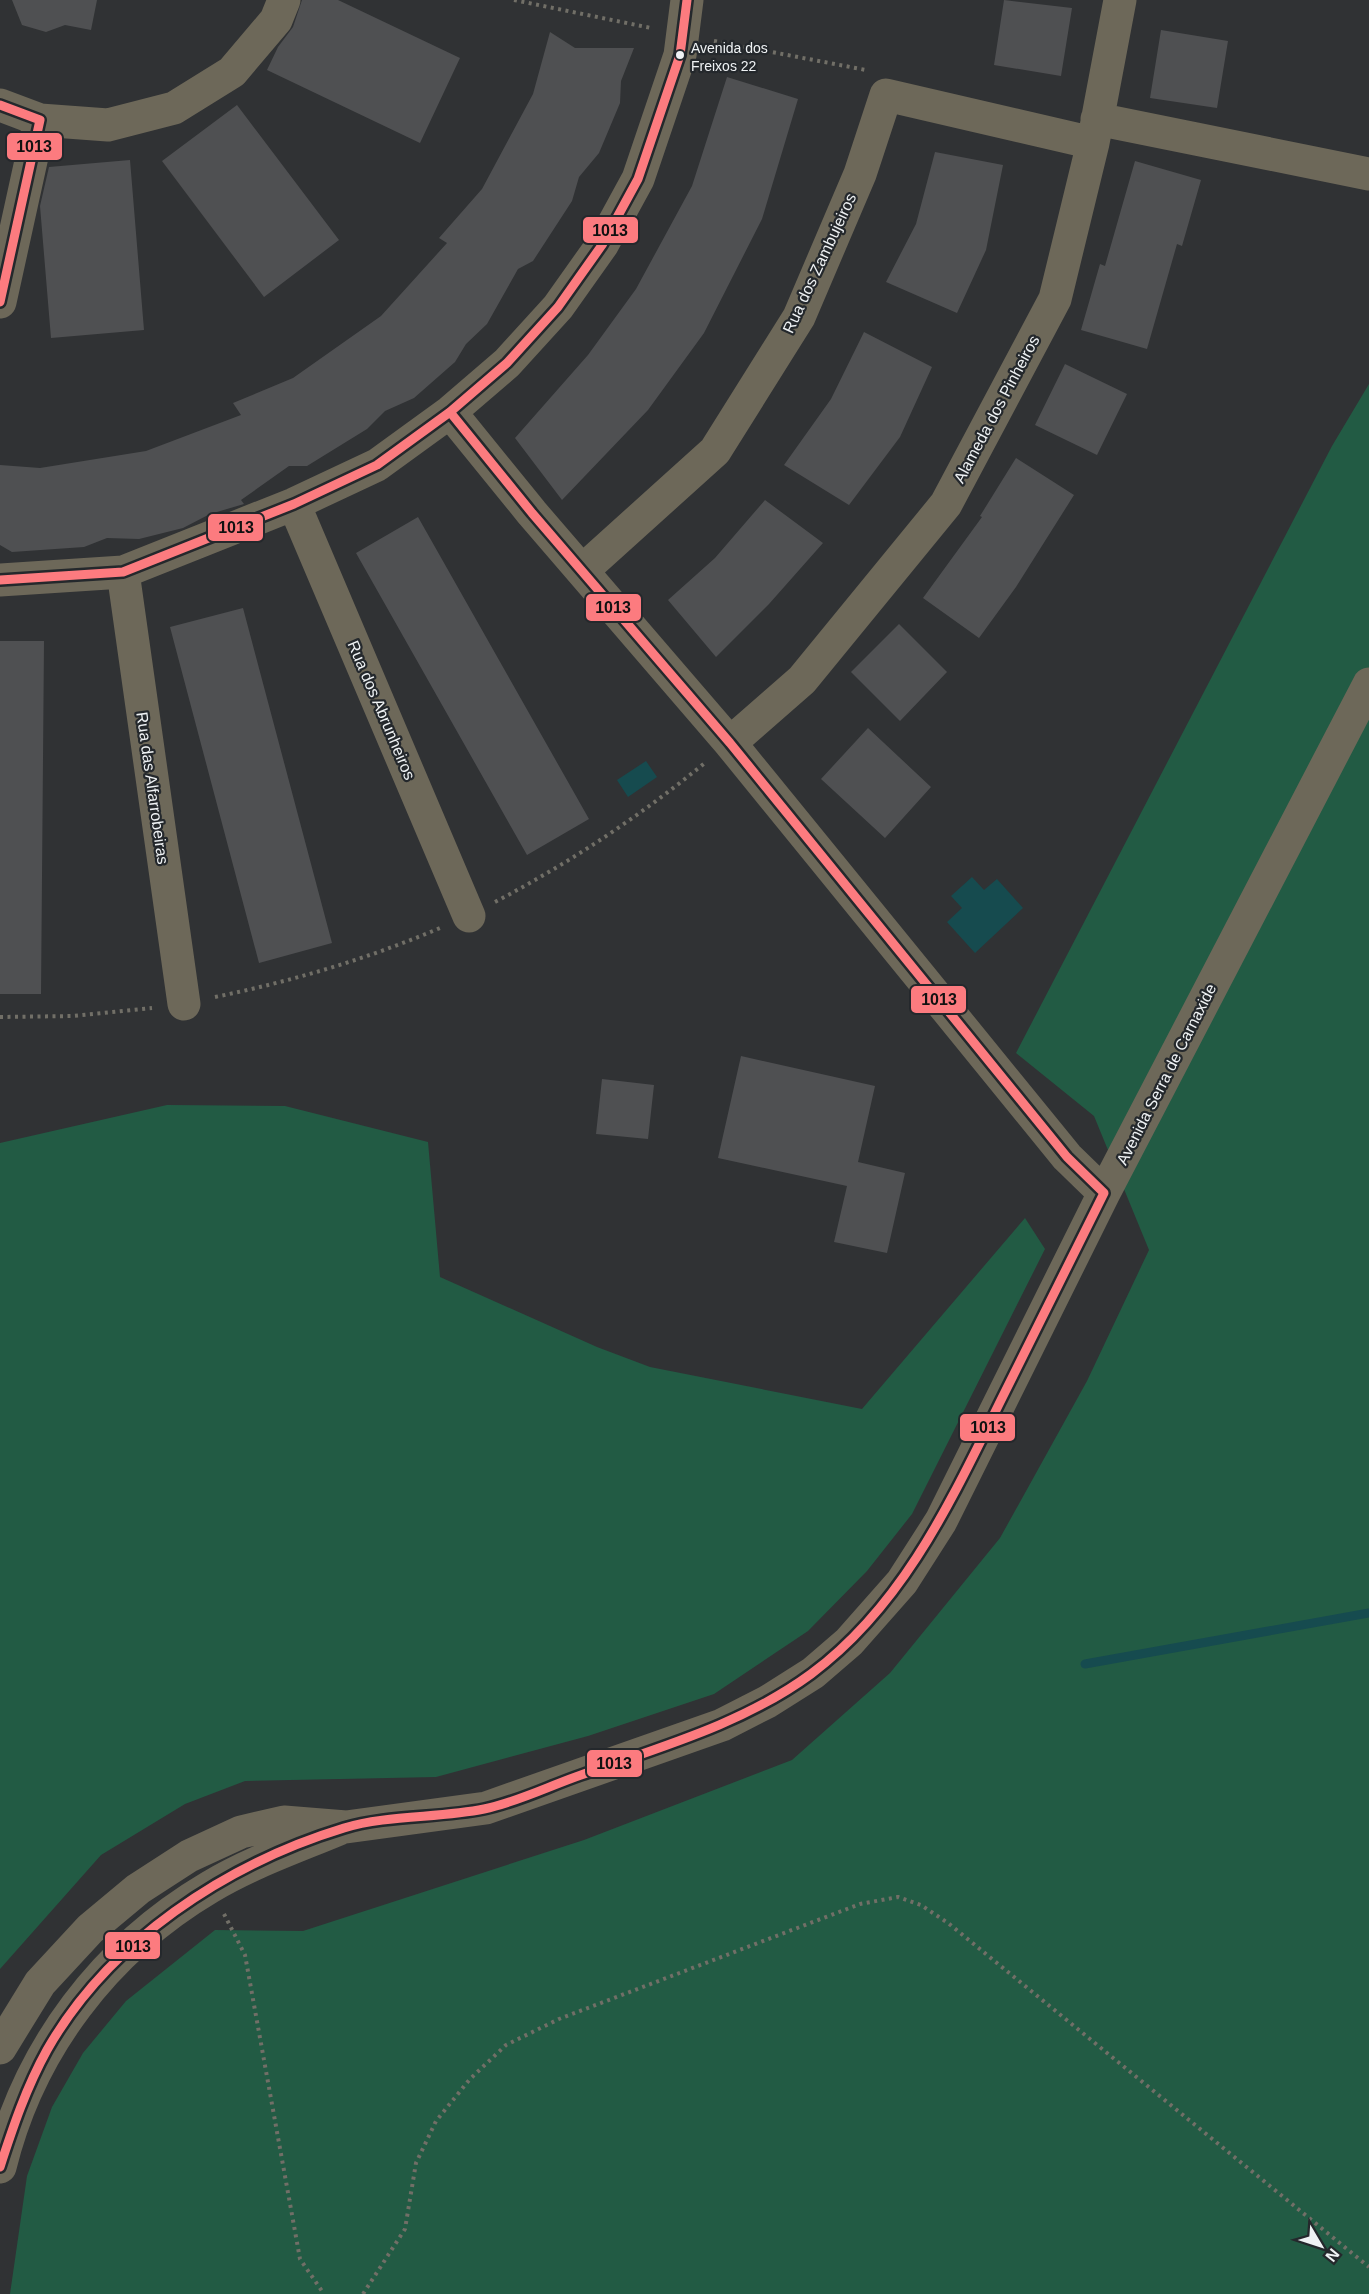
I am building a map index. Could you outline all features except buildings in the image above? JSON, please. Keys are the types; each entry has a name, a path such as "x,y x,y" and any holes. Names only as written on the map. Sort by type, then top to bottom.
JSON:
{"street":[{"path":"0,105 40,120 108,125 174,108 232,72 276,20 284,0"},
{"path":"0,580 123,572 294,504 377,465 450,412 514,355 558,307 602,245 638,178 680,55 687,0"},
{"name":"Alameda dos Pinheiros","path":"730,743 802,680 946,504 1055,298 1095,131 1120,0"},
{"name":"Rua dos Zambujeiros","path":"582,571 715,451 799,317 860,174 886,94 1095,131"},
{"path":"0,302 40,120"},
{"path":"1095,131 1369,174"},
{"path":"450,412 582,571 730,743 1067,1157 1104,1193"},
{"name":"Rua dos Abrunheiros","path":"294,504 470,916"},
{"name":"Rua das Alfarrobeiras","path":"123,572 184,1004"},
{"name":"Avenida Serra de Carnaxide","path":"0,2048 40,1983 90,1929 146,1883 189,1856 241,1832 284,1822 346,1827 486,1808 722,1725 767,1702 813,1673 849,1642 902,1581 941,1521 1104,1193 1369,684"},
{"name":"Avenida Serra de Carnaxide","path":"0,2167 24,2092 43,2056 79,2001 123,1952 166,1917 210,1886 275,1855 346,1827"}],"path":[{"path":"514,0 870,71"},
{"path":"0,1017 73,1016 184,1004 282,983 356,961 470,916 562,867 649,809 730,743"},
{"path":"210,1886 245,1955 300,2259 324,2294"},
{"path":"363,2294 405,2229 416,2163 436,2121 470,2079 506,2045 559,2019 860,1904 898,1897 921,1905 948,1923 1369,2267"}],"green space":[{"path":"1369,384 1369,2294 10,2294 27,2176 52,2107 83,2053 126,2001 215,1930 303,1931 584,1840 792,1760 890,1673 1000,1538 1087,1381 1149,1250 1094,1116 1016,1053 1332,446"},
{"path":"167,1105 285,1106 428,1142 440,1277 597,1347 650,1367 862,1409 1025,1218 1045,1249 912,1514 867,1571 808,1631 714,1694 588,1736 436,1777 245,1781 185,1804 101,1855 0,1969 0,1143"}],"water":[{"path":"646,761 657,777 628,797 617,780"},
{"path":"972,877 984,890 997,879 1023,908 975,953 947,922 962,908 951,896"}],"waterway":[{"path":"1085,1664 1369,1613"}],"transit line":[{"name":"1013","path":"0,580 123,572 294,504 377,465 450,412 507,363 558,307 602,245 638,179 680,55 687,0"},
{"name":"1013","path":"0,105 40,120 0,302"},
{"name":"1013","path":"450,412 532,513 730,743 1067,1157 1104,1193"},
{"name":"1013","path":"0,2167 33,2079 47,2050 73,2011 103,1974 137,1941 174,1912 215,1885 300,1843 344,1828 377,1821 467,1812 497,1806 700,1733 785,1692 844,1646 873,1616 899,1583 944,1512 1104,1193"}],"place":[{"name":"Avenida dos Freixos 22","path":"680,55"}]}
